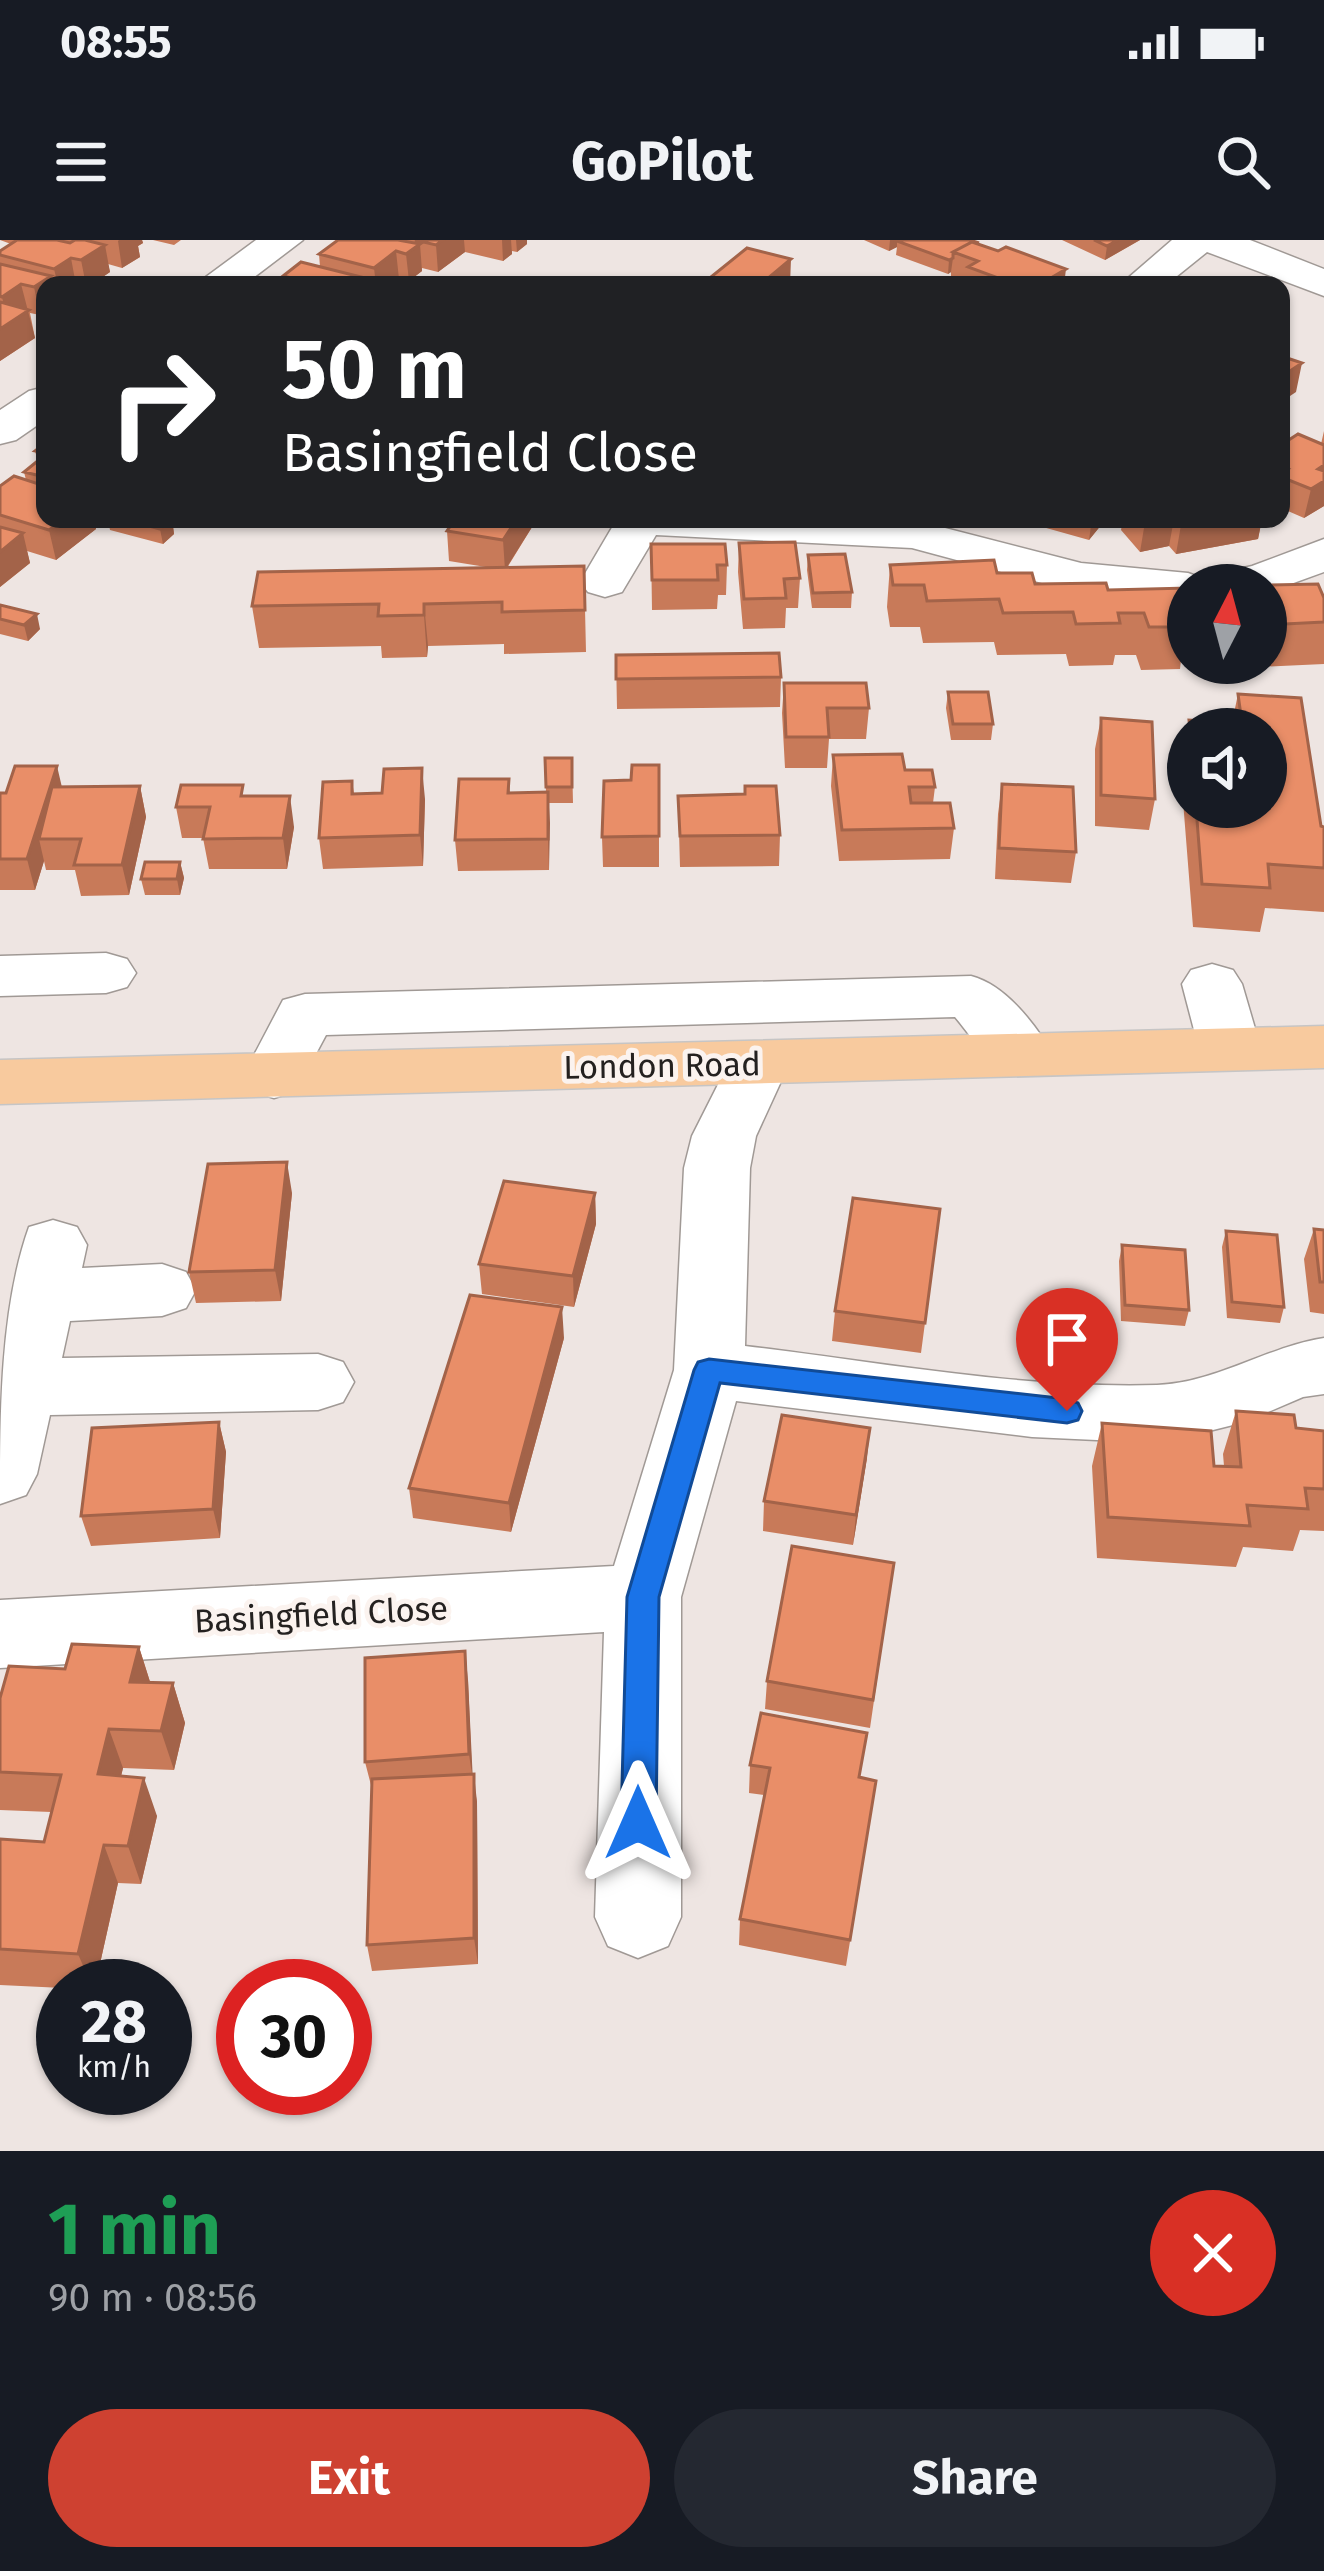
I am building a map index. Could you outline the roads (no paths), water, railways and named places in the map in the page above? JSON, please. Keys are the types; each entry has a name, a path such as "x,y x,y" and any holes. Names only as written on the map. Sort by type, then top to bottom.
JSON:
{"main road":[{"name":"London Road","path":"0,1082 1324,1047"}],"street":[{"path":"229,276 283,240"},
{"path":"1152,276 1197,240"},
{"path":"1214,240 1324,284"},
{"path":"0,430 36,406"},
{"path":"605,581 636,528"},
{"path":"797,528 914,534 1079,578 1167,586"},
{"path":"1287,569 1324,554"},
{"path":"0,976 106,974"},
{"path":"1212,984 1230,1049"},
{"path":"274,1076 305,1016 900,998 971,997 1023,1056"},
{"path":"638,1917 643,1597 709,1370 717,1168 724,1136 758,1064"},
{"path":"0,1474 48,1271 162,1290"},
{"path":"709,1370 1032,1408 1161,1414 1245,1394 1290,1371 1324,1366"},
{"path":"21,1387 318,1382"},
{"name":"Basingfield Close","path":"0,1634 643,1597"}]}
